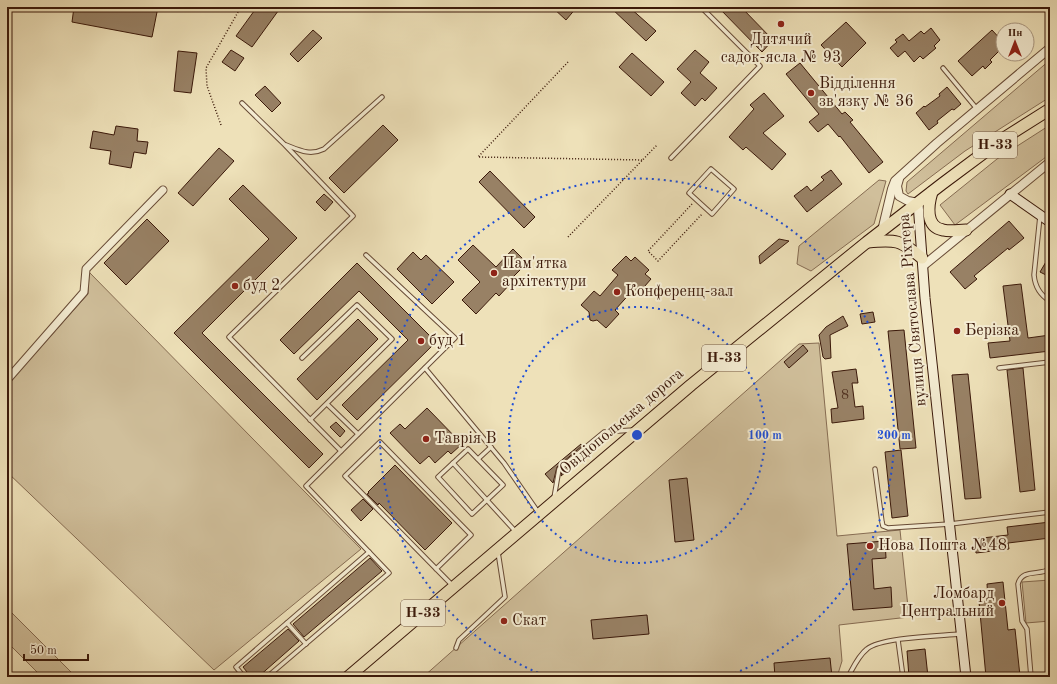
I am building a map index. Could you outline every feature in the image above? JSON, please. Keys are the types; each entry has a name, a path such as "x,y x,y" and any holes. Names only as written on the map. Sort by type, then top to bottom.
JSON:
{"main road":[{"name":"Овідіопольська дорога","path":"348,677 638,429 867,242 1001,140 1050,109"},
{"path":"932,192 929,212 932,223 941,230 966,230"},
{"path":"1010,194 1050,222"},
{"name":"вулиця Святослава Ріхтера","path":"918,203 922,262 966,677"},
{"path":"867,242 885,240 901,242 922,262"}],"street":[{"path":"882,231 895,181 977,109 1050,48"},
{"path":"922,262 966,230 1050,162"},
{"path":"900,176 897,186 899,196 908,201 918,203"},
{"path":"7,380 84,292 86,269 163,190"}],"lane":[{"path":"671,158 760,66 701,7"},
{"path":"887,7 893,7"},
{"path":"943,68 977,109"},
{"path":"285,145 303,152 318,152 324,149 382,97"},
{"path":"242,103 285,145 353,216 229,337 341,451"},
{"path":"711,168 734,189 712,214 706,209 689,193 711,168"},
{"path":"1040,215 1034,282 1043,297 1050,301"},
{"path":"267,677 389,573 306,486 455,338 366,254"},
{"path":"302,358 358,305 392,339 310,420"},
{"path":"998,368 1050,362"},
{"path":"425,368 504,463 539,514"},
{"path":"327,404 358,434"},
{"path":"553,502 559,469 604,432 638,429"},
{"path":"436,569 471,535 380,442 345,476 436,569 454,586"},
{"path":"478,459 491,447"},
{"path":"468,449 478,459 503,485 472,514 438,477 468,449"},
{"path":"453,463 517,533"},
{"path":"875,469 882,522 883,526 888,528 950,524 1050,512"},
{"path":"456,648 459,640 505,597 498,549"},
{"path":"244,677 236,667 369,552"},
{"path":"1031,677 1027,629 1022,621 1018,584 1019,579 1027,573 1046,571 1050,569"},
{"path":"287,623 306,644"},
{"path":"848,677 867,649 877,644 898,640 961,634"},
{"path":"898,640 903,677"}],"path":[{"path":"221,125 207,86 206,68 241,7"},
{"path":"568,62 478,157 642,160"},
{"path":"568,237 657,145"},
{"path":"696,200 648,251 658,261 706,209"}],"shaded area":[{"path":"1050,60 1050,97 965,151 908,194 906,191 907,182"},
{"path":"1050,125 1050,154 955,225 940,205 997,159"},
{"path":"879,180 886,181 874,224 811,271 797,264 799,246"},
{"path":"89,272 361,549 214,670 7,472 7,385 88,294"},
{"path":"819,343 837,536 900,530 909,617 839,625 842,661 837,677 423,677 799,344"},
{"path":"1050,580 1050,621 1026,623 1022,582"},
{"path":"7,608 76,677 42,677 7,642"}],"building":[{"path":"74,7 158,7 152,37 72,22"},
{"path":"257,7 281,7 252,47 236,36"},
{"path":"552,7 577,7 566,20"},
{"path":"610,7 629,7 656,31 646,41"},
{"path":"718,7 741,7 773,40 762,52"},
{"path":"846,22 866,43 842,67 821,45"},
{"path":"931,28 940,40 934,46 936,48 923,59 920,56 914,62 905,51 898,57 890,48 897,42 895,40 903,34 909,41 921,31 924,34"},
{"path":"313,30 322,38 298,62 290,54"},
{"path":"992,30 995,33 995,55 990,60 992,62 985,69 983,66 972,76 958,61"},
{"path":"231,50 244,58 235,71 222,62"},
{"path":"695,50 709,62 700,73 717,88 705,101 702,98 695,106 681,93 691,82 677,69"},
{"path":"178,51 197,53 191,93 174,91"},
{"path":"632,53 664,82 651,96 619,67"},
{"path":"800,63 842,114 845,112 853,120 850,122 883,162 869,173 840,136 839,137 828,124 818,132 809,122 819,114 786,74"},
{"path":"265,86 281,103 272,112 255,95"},
{"path":"947,87 961,104 937,121 938,123 929,130 916,113 940,96 939,94"},
{"path":"764,93 784,116 763,133 786,154 772,170 746,147 743,150 729,137 754,109 750,105"},
{"path":"383,125 398,140 344,193 329,178"},
{"path":"116,126 138,129 137,141 148,142 146,154 134,152 131,168 109,164 111,151 90,148 93,131 114,135"},
{"path":"219,148 234,161 193,206 178,193"},
{"path":"831,170 842,184 807,212 794,196 807,186 811,191 824,180 821,177"},
{"path":"490,171 535,217 524,228 479,182"},
{"name":"буд 2","path":"243,185 297,238 202,333 323,454 309,468 174,333 269,239 229,199"},
{"path":"324,194 333,202 325,211 316,202"},
{"path":"147,219 169,241 126,285 104,263"},
{"path":"1009,221 1024,238 1009,250 1008,248 974,276 977,279 965,289 950,272"},
{"path":"779,239 789,241 760,264 759,256"},
{"name":"Пам'ятка архітектури","path":"473,245 496,267 513,249 527,263 510,280 512,282 499,296 496,293 476,314 462,300 480,282 458,260"},
{"path":"413,252 421,260 426,255 454,282 432,304 397,269"},
{"path":"1050,255 1050,277 1040,272"},
{"name":"Конференц-зал","path":"626,256 631,261 635,257 649,270 645,274 651,279 638,294 633,290 615,310 619,314 606,328 597,320 590,320 589,312 581,305 594,291 600,296 618,275 612,270"},
{"name":"буд 1","path":"357,263 436,342 357,420 342,405 408,340 359,291 294,354 280,340"},
{"path":"1021,284 1028,338 1050,335 1050,351 990,358 988,343 1010,341 1003,286"},
{"path":"873,312 875,322 862,324 860,314"},
{"path":"843,316 848,326 830,335 831,358 825,359 823,357 819,335 826,327"},
{"path":"358,319 378,339 317,400 297,379"},
{"path":"904,330 916,448 900,449 888,331"},
{"path":"803,345 808,351 789,368 784,362"},
{"path":"1023,368 1035,490 1020,492 1007,370"},
{"path":"856,369 858,383 852,383 855,407 863,406 864,419 832,423 831,409 838,408 832,372"},
{"path":"968,374 981,498 965,499 952,375"},
{"name":"Таврія В","path":"427,408 462,444 451,454 448,451 435,463 429,456 420,464 390,433 400,424 405,429"},
{"path":"336,422 345,431 340,437 330,427"},
{"path":"581,444 582,446 557,467 553,483 545,474"},
{"path":"901,450 908,516 892,518 885,452"},
{"path":"587,451 589,453 561,476 562,471"},
{"path":"395,465 452,523 425,550 379,503 378,505 367,494"},
{"path":"687,478 694,540 675,542 669,480"},
{"path":"363,499 373,509 361,521 351,510"},
{"path":"1050,522 1050,538 1008,543 1009,549 976,553 974,539 1008,535 1007,527"},
{"path":"885,541 886,558 872,559 874,589 891,587 892,607 853,610 847,544"},
{"path":"370,558 382,571 304,637 293,624"},
{"path":"1003,582 1008,630 1015,629 1020,676 986,677 979,602 988,601 987,584"},
{"path":"647,615 649,634 593,639 591,620"},
{"path":"288,629 299,641 258,677 251,677 243,667"},
{"path":"925,649 928,677 909,677 907,651"},
{"path":"830,658 832,677 775,677 774,663"}],"place":[{"name":"Дитячий садок-ясла № 93","path":"781,24"},
{"name":"Відділення зв'язку № 36","path":"811,93"},
{"name":"Пам'ятка архітектури","path":"494,273"},
{"name":"буд 2","path":"235,286"},
{"name":"Конференц-зал","path":"617,292"},
{"name":"Берізка","path":"957,331"},
{"name":"буд 1","path":"421,341"},
{"name":"Таврія В","path":"426,439"},
{"name":"Нова Пошта №48","path":"870,546"},
{"name":"Ломбард Центральний","path":"1002,603"},
{"name":"Скат","path":"504,621"}]}
